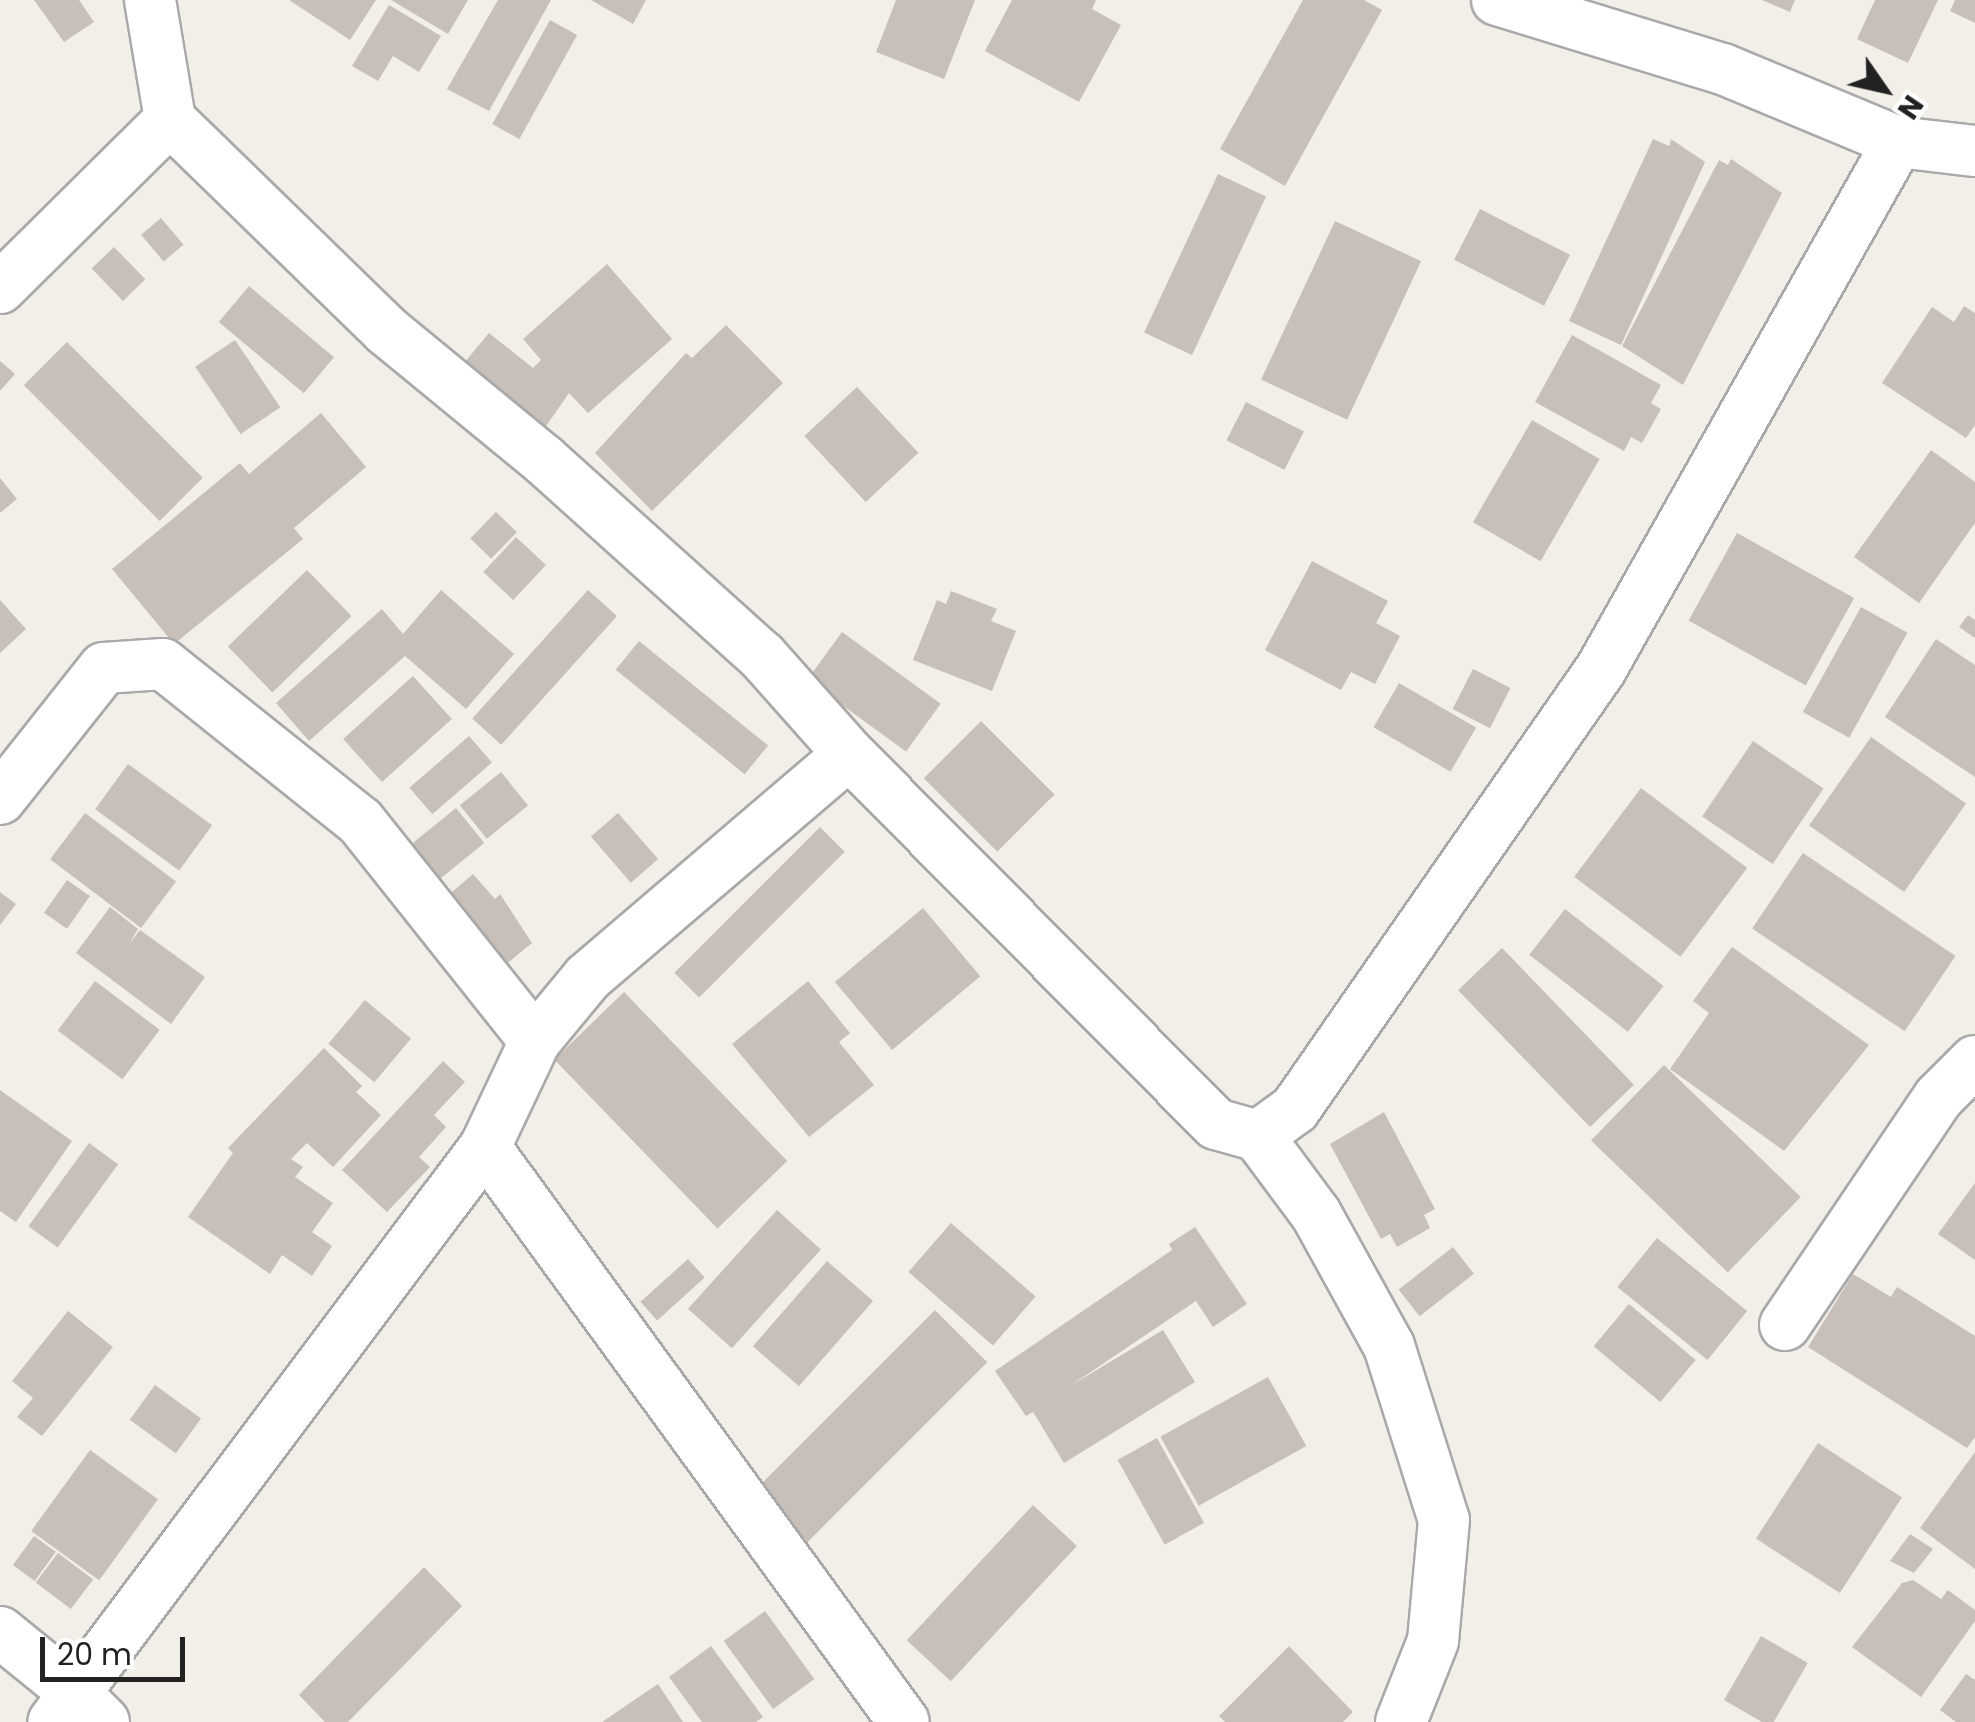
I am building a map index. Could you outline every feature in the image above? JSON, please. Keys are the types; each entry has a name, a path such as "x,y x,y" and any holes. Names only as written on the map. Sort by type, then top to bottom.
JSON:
{"street":[{"path":"150,0 170,120 387,331 544,460 762,656 849,754 1216,1124 1258,1136 1316,1214 1389,1346 1444,1520 1433,1641 1400,1722"},
{"path":"1497,0 1723,69 1898,142 1975,151"},
{"path":"0,288 170,120"},
{"path":"1258,1136 1294,1109 1602,668 1898,142"},
{"path":"0,799 104,668 163,664 360,821 535,1041"},
{"path":"0,1632 77,1712 485,1147 535,1041 588,976 849,754"},
{"path":"1786,1325 1939,1098 1975,1061"},
{"path":"485,1147 904,1722"}],"building":[{"path":"34,0 79,0 94,22 64,42"},
{"path":"289,0 376,0 350,40"},
{"path":"391,0 468,0 448,34"},
{"path":"498,0 551,0 489,111 447,89"},
{"path":"591,0 646,0 633,24"},
{"path":"896,0 975,0 944,79 876,52"},
{"path":"1012,0 1096,0 1092,9 1121,25 1079,102 985,51"},
{"path":"1303,0 1364,0 1382,10 1285,186 1220,149"},
{"path":"1762,0 1795,0 1790,12"},
{"path":"1875,0 1938,0 1908,63 1857,39"},
{"path":"1955,0 1975,0 1975,23 1950,11"},
{"path":"389,5 441,36 419,72 393,56 378,81 352,66"},
{"path":"550,20 577,35 519,139 492,124"},
{"path":"1653,139 1669,146 1671,139 1705,162 1621,345 1569,321"},
{"path":"1731,159 1782,193 1683,385 1622,346 1719,160 1728,165"},
{"path":"1218,174 1266,196 1192,355 1144,333"},
{"path":"1480,209 1570,255 1544,306 1454,260"},
{"path":"161,218 183,245 164,262 141,235"},
{"path":"1335,221 1421,261 1347,420 1261,380"},
{"path":"114,247 145,279 123,301 92,269"},
{"path":"607,264 672,339 588,413 569,393 544,429 464,363 489,333 533,368 541,360 523,339"},
{"path":"249,286 334,357 304,393 219,322"},
{"path":"1964,306 1975,313 1975,425 1966,438 1882,383 1932,307 1954,322"},
{"path":"726,325 783,383 652,511 595,453 686,353 692,358"},
{"path":"1572,335 1661,385 1651,403 1661,409 1642,443 1631,437 1624,451 1535,402"},
{"path":"235,340 280,407 241,434 195,367"},
{"path":"67,342 203,478 160,521 24,385"},
{"path":"0,361 15,374 0,391"},
{"path":"857,387 918,453 866,502 804,436"},
{"path":"1246,402 1304,432 1284,470 1226,440"},
{"path":"321,413 366,467 294,528 303,539 174,644 112,569 240,463 249,474"},
{"path":"1532,420 1600,459 1541,561 1473,522"},
{"path":"1931,450 1975,482 1975,523 1919,603 1854,557"},
{"path":"0,478 17,499 0,513"},
{"path":"496,512 517,532 491,559 470,539"},
{"path":"1737,533 1854,598 1806,685 1689,620"},
{"path":"516,537 546,565 513,600 483,572"},
{"path":"1312,561 1388,601 1376,623 1400,636 1375,684 1351,672 1341,690 1265,650"},
{"path":"307,570 351,616 272,692 228,646"},
{"path":"441,590 514,654 466,709 405,656 309,741 276,703 382,609 403,634"},
{"path":"588,590 617,616 501,745 472,719"},
{"path":"951,591 997,609 991,621 1016,631 992,691 913,660 937,600 946,604"},
{"path":"0,600 26,629 0,653"},
{"path":"1861,607 1907,633 1849,738 1803,712"},
{"path":"1968,615 1975,620 1975,638 1959,627"},
{"path":"842,632 941,704 906,751 807,680"},
{"path":"1936,639 1975,665 1975,777 1885,717"},
{"path":"639,641 768,745 745,774 616,670"},
{"path":"1473,669 1510,688 1490,728 1453,709"},
{"path":"413,676 452,719 382,782 343,739"},
{"path":"1399,683 1476,728 1451,772 1374,727"},
{"path":"981,721 1055,795 997,852 924,778"},
{"path":"469,736 492,762 432,814 409,788"},
{"path":"1871,737 1966,804 1904,892 1809,825"},
{"path":"1753,741 1823,789 1773,864 1702,816"},
{"path":"128,764 212,825 179,870 95,809"},
{"path":"501,772 528,805 487,839 460,805"},
{"path":"1641,788 1747,868 1680,957 1574,877"},
{"path":"456,808 484,843 435,883 406,848"},
{"path":"85,813 176,882 141,928 50,859"},
{"path":"618,813 658,859 631,883 591,837"},
{"path":"820,827 845,852 699,997 674,973"},
{"path":"1803,853 1956,956 1905,1031 1752,928"},
{"path":"473,874 495,899 500,894 532,943 504,966 445,898"},
{"path":"67,880 90,896 67,929 44,913"},
{"path":"0,892 16,904 0,925"},
{"path":"110,907 138,929 129,944 140,930 205,977 171,1024 76,953"},
{"path":"923,908 980,976 892,1050 835,982"},
{"path":"1565,909 1664,986 1628,1032 1529,955"},
{"path":"1732,947 1869,1045 1784,1151 1670,1069 1709,1013 1693,1001"},
{"path":"1502,948 1634,1085 1590,1127 1458,990"},
{"path":"95,981 160,1030 122,1079 58,1031"},
{"path":"808,981 850,1033 839,1042 874,1085 809,1137 732,1044"},
{"path":"624,992 787,1161 717,1228 554,1059"},
{"path":"365,1000 411,1039 374,1082 328,1044"},
{"path":"324,1048 362,1086 356,1092 381,1115 333,1167 307,1143 291,1159 303,1167 295,1177 333,1203 312,1232 332,1246 312,1276 282,1255 270,1274 188,1217 233,1153 228,1148"},
{"path":"443,1061 465,1082 434,1115 446,1127 419,1157 430,1167 387,1212 342,1170"},
{"path":"1664,1065 1801,1197 1728,1273 1591,1141"},
{"path":"0,1090 72,1141 16,1222 0,1211"},
{"path":"1384,1112 1435,1209 1424,1215 1430,1228 1397,1247 1390,1234 1381,1239 1330,1144"},
{"path":"89,1143 118,1164 58,1247 28,1226"},
{"path":"1975,1183 1975,1260 1938,1234"},
{"path":"777,1210 821,1249 732,1348 688,1309"},
{"path":"951,1223 1036,1296 993,1346 908,1272"},
{"path":"1195,1227 1247,1304 1213,1327 1196,1301 1070,1386 1163,1330 1195,1382 1064,1463 1033,1412 1026,1416 995,1371 1172,1250 1169,1244"},
{"path":"1657,1238 1747,1311 1708,1360 1617,1287"},
{"path":"1453,1247 1474,1274 1420,1316 1399,1289"},
{"path":"688,1259 705,1278 657,1320 640,1302"},
{"path":"827,1261 873,1301 799,1386 753,1346"},
{"path":"1853,1274 1891,1297 1897,1287 1975,1336 1975,1437 1967,1448 1808,1347"},
{"path":"1629,1304 1696,1360 1660,1402 1594,1346"},
{"path":"935,1310 987,1362 808,1542 755,1490"},
{"path":"68,1311 113,1347 42,1436 17,1417 33,1398 12,1381"},
{"path":"1268,1377 1306,1446 1199,1506 1160,1437"},
{"path":"155,1385 201,1419 176,1453 130,1420"},
{"path":"1157,1438 1204,1523 1165,1545 1118,1460"},
{"path":"1818,1443 1902,1497 1840,1593 1756,1539"},
{"path":"90,1450 158,1499 99,1580 31,1531"},
{"path":"1975,1452 1975,1569 1920,1528"},
{"path":"1033,1505 1077,1546 951,1681 907,1640"},
{"path":"1910,1534 1933,1549 1914,1573 1890,1561"},
{"path":"34,1536 56,1552 35,1581 13,1565"},
{"path":"58,1553 93,1579 71,1609 36,1583"},
{"path":"424,1567 462,1606 348,1722 325,1722 299,1695"},
{"path":"1913,1580 1941,1599 1948,1590 1975,1610 1975,1621 1921,1697 1852,1647 1902,1583"},
{"path":"765,1611 814,1679 773,1709 724,1641"},
{"path":"1761,1636 1808,1663 1774,1722 1762,1722 1724,1700"},
{"path":"711,1646 763,1717 756,1722 702,1722 669,1677"},
{"path":"1289,1646 1353,1712 1343,1722 1225,1722 1219,1716"},
{"path":"1966,1674 1975,1680 1975,1722 1956,1722 1940,1710"},
{"path":"658,1684 683,1722 602,1722"}]}
